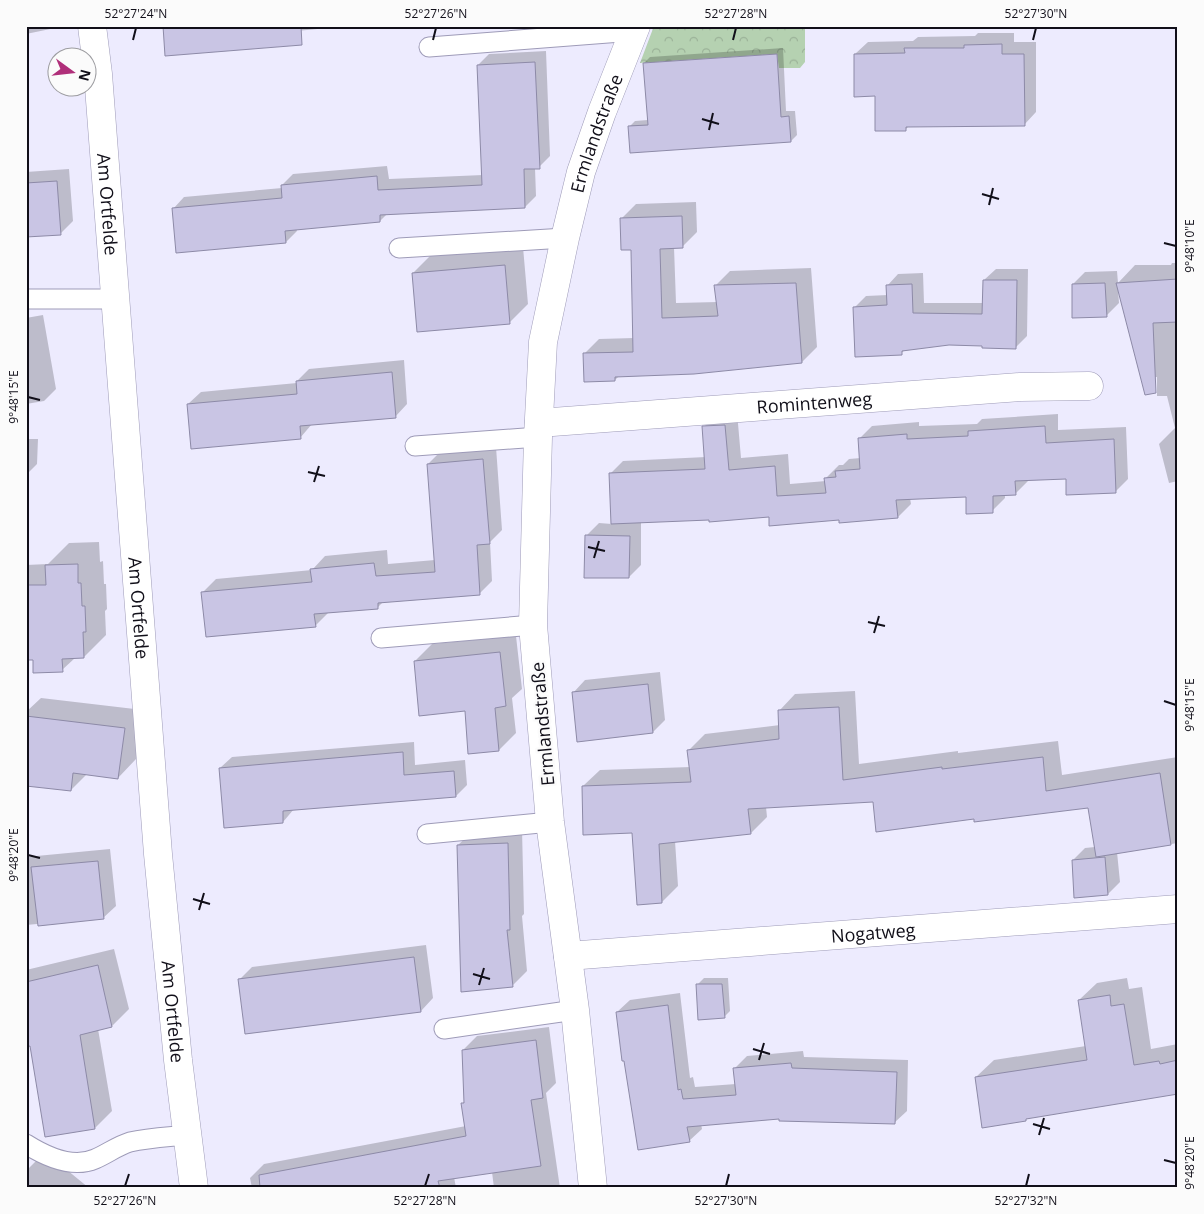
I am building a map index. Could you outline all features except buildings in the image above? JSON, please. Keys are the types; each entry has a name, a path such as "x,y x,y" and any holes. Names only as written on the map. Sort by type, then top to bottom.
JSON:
{"street":[{"name":"Am Ortfelde","path":"92,26 98,74 116,299 158,854 177,1050 194,1188"},
{"name":"Ermlandstraße","path":"593,1188 568,956 550,822 533,625 539,430 543,342 565,238 581,172 602,112 635,29"},
{"name":"Romintenweg","path":"539,430 1020,387 1090,386"},
{"name":"Nogatweg","path":"568,956 1178,909"}],"lane":[{"name":"Ermlandstraße","path":"429,47 635,29"},
{"path":"399,248 565,238"},
{"path":"26,298 116,299"},
{"path":"415,446 539,430"},
{"path":"381,638 533,625"},
{"path":"427,834 550,822"},
{"path":"444,1029 574,1010"},
{"path":"26,1144 40,1153 58,1160 74,1162 92,1160 117,1146 132,1142 187,1135"}],"green space":[{"path":"654,26 805,26 805,62 800,68 779,68 777,54 640,63"}]}
